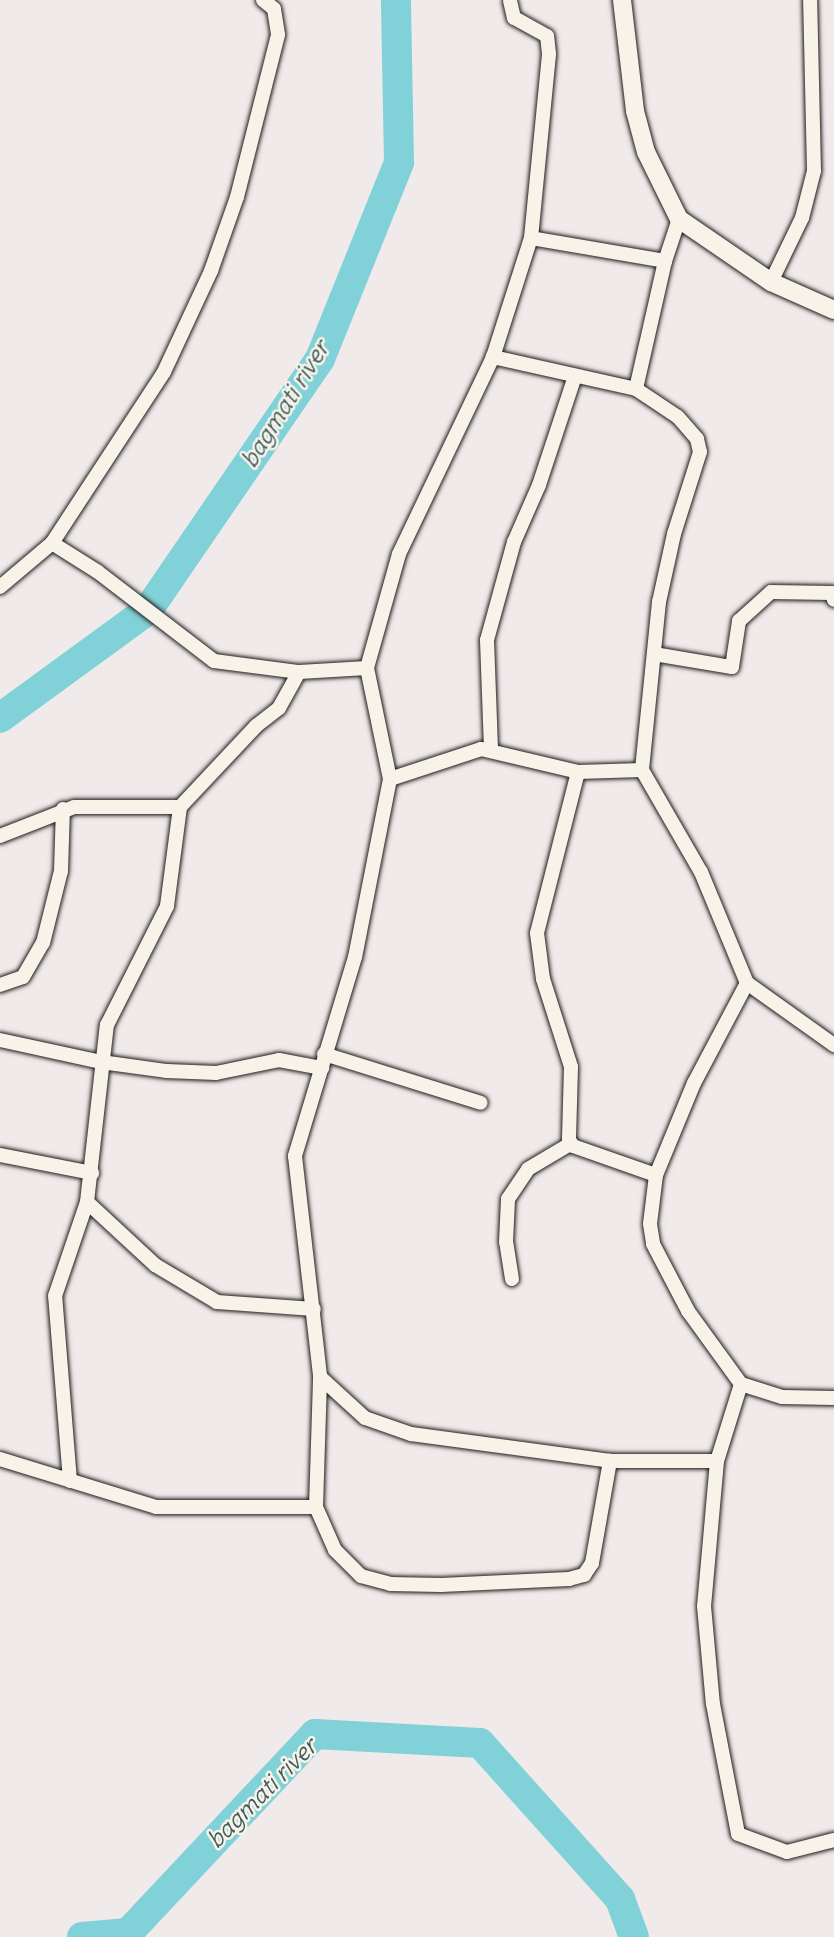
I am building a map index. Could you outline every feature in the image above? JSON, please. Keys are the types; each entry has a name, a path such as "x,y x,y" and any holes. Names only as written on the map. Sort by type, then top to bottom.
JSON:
{"street":[{"path":"0,587 52,543 164,372 211,271 237,197 278,35 274,9 263,0"},
{"path":"510,0 514,18 542,31 550,43 531,238 493,357 399,554 367,668 390,779 355,957 295,1156 320,1377 316,1507 335,1550 361,1576 390,1584 441,1585 569,1579 584,1575 592,1563 610,1461"},
{"path":"622,0 635,111 646,152 679,219 771,282 834,310"},
{"path":"771,282 802,218 814,171 810,0"},
{"path":"636,389 665,261 679,219"},
{"path":"531,238 665,261"},
{"path":"493,357 636,389 678,417 697,439 700,452 667,561 642,770 701,872 747,983 834,1045"},
{"path":"491,748 488,640 514,542 539,485 575,376"},
{"path":"52,543 98,572 214,661 299,672 367,668"},
{"path":"654,654 732,667 739,621 771,592 832,593 834,600"},
{"path":"70,1481 55,1296 87,1202 101,1062 113,1008 167,906 180,807 256,726 279,708 299,672"},
{"path":"390,779 469,750 491,748 578,772 642,770"},
{"path":"570,1144 571,1067 543,979 537,933 578,772"},
{"path":"0,836 63,808 180,807"},
{"path":"0,985 23,977 43,943 61,872 63,808"},
{"path":"747,983 694,1083 656,1175 650,1224 653,1244 688,1311 741,1384 782,1397 834,1398"},
{"path":"0,1040 101,1062 216,1073 278,1060 323,1061 481,1103"},
{"path":"570,1144 656,1175"},
{"path":"512,1279 506,1242 508,1199 528,1169 570,1144"},
{"path":"0,1155 92,1173"},
{"path":"87,1202 156,1265 217,1302 314,1309"},
{"path":"320,1377 365,1418 385,1428 610,1461 717,1461"},
{"path":"741,1384 717,1461 704,1606 713,1704 738,1834 787,1852 834,1840"},
{"path":"0,1459 156,1507 316,1507"}],"waterway":[{"name":"bagmati river","path":"0,718 148,610 320,359 399,162 396,0"},
{"name":"bagmati river","path":"82,1937 128,1933 315,1734 480,1743 620,1899 634,1937"}]}
